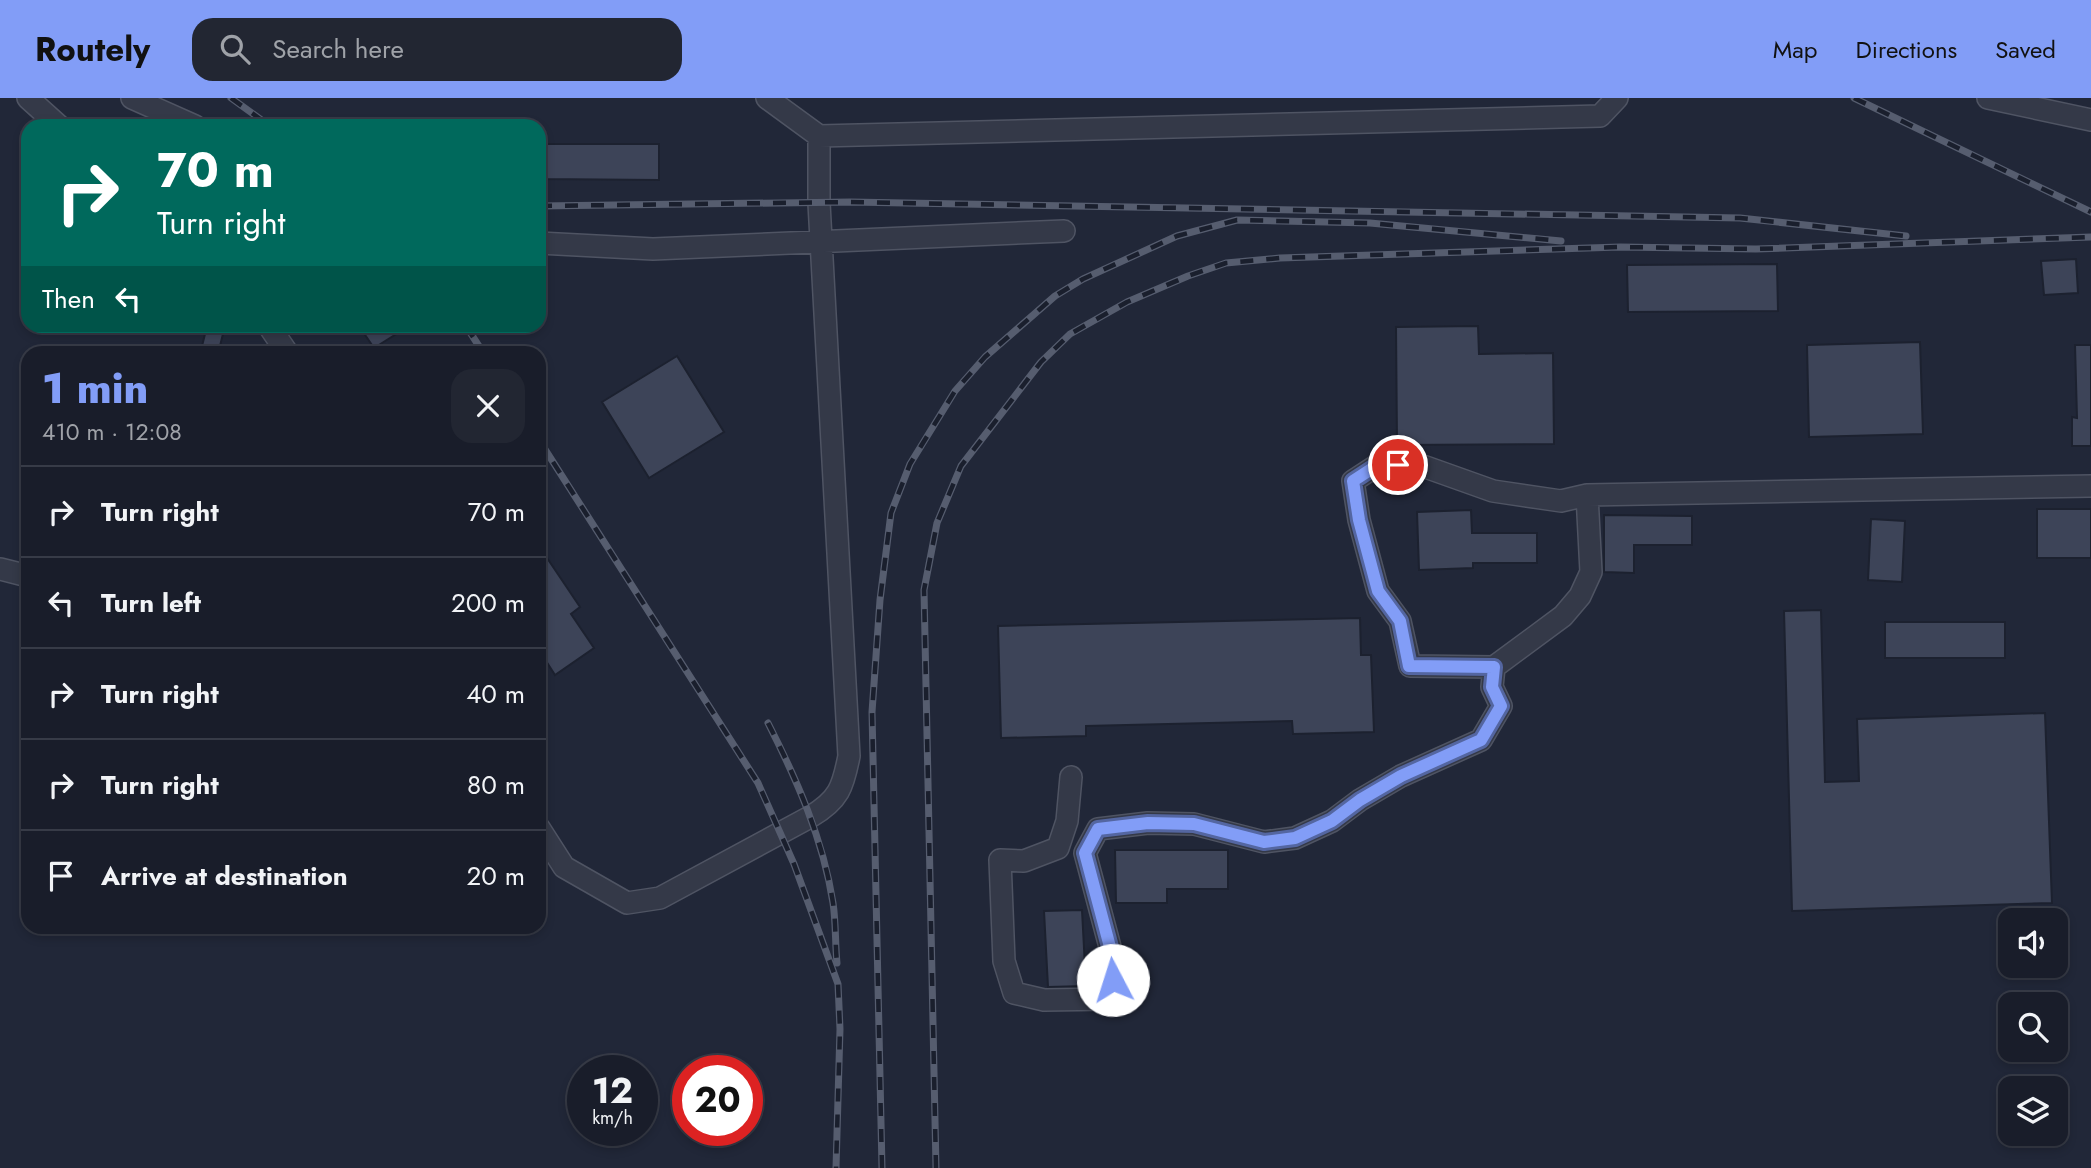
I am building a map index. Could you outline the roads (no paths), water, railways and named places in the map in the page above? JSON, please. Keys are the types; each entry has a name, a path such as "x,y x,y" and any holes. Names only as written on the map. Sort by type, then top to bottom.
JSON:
{"lane":[{"path":"28,98 51,119"},
{"path":"132,98 161,119"},
{"path":"767,98 819,136 1600,116 1617,98"},
{"path":"1988,98 2091,120"},
{"path":"546,839 564,867 627,904 660,898 810,817 826,807 843,787 849,756 821,242 819,136"},
{"path":"546,243 653,249 1064,231"},
{"path":"1587,495 1591,572 1580,596 1563,615 1494,667 1409,666 1400,621 1378,591 1359,520 1353,481 1376,466 1420,465 1493,491 1561,501 1587,495 2091,486"},
{"path":"0,569 21,574"},
{"path":"1085,853 1072,847 1058,848 1024,861 1000,860 1004,961 1014,993 1044,1000 1112,999 1114,962 1085,853 1098,829 1148,823 1194,824 1264,842 1295,838 1332,821 1360,800 1401,776 1481,740 1501,706 1492,687 1494,667"},
{"path":"1058,848 1067,821 1071,777"}],"railway":[{"path":"231,98 260,119"},
{"path":"1854,98 2091,212"},
{"path":"546,206 850,202 1740,218 1906,236"},
{"path":"882,1168 872,712 880,600 891,513 910,464 955,391 985,357 1055,296 1083,279 1177,236 1237,220 1370,223 1561,241"},
{"path":"936,1168 924,590 937,523 961,466 1041,362 1070,334 1127,302 1226,263 1280,258 1620,247 1756,249 2091,237"},
{"path":"470,333 479,346"},
{"path":"546,451 758,783 794,864 838,984 840,1029 836,1168"},
{"path":"768,723 799,788 823,856 835,918 837,963"}]}
